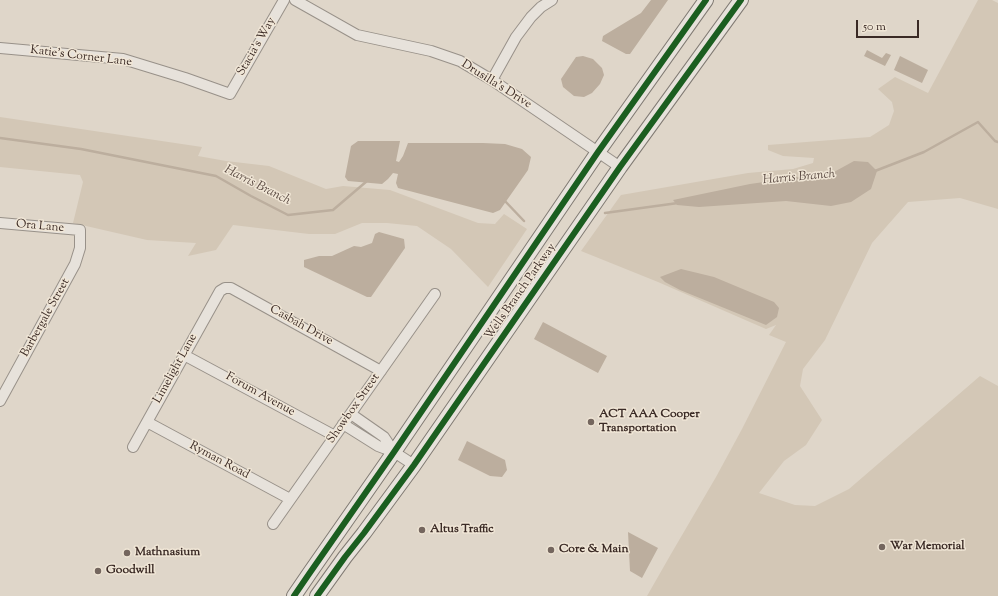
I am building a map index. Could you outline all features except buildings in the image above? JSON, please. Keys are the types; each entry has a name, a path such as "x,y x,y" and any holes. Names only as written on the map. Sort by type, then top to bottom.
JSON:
{"main road":[{"name":"Wells Branch Parkway","path":"294,596 598,152 706,0"},
{"name":"Wells Branch Parkway","path":"317,596 414,466 620,167 741,0"}],"street":[{"name":"Stacia's Way","path":"230,94 284,0"},
{"name":"Drusilla's Drive","path":"295,0 357,35 431,51 460,61 492,80 620,167"},
{"path":"492,80 516,37 539,3 552,0"},
{"name":"Katie's Corner Lane","path":"0,48 123,59 185,78 230,94"},
{"name":"Ora Lane","path":"0,223 80,230"},
{"name":"Barbergale Street","path":"0,401 76,264 80,248 80,230"},
{"name":"Casbah Drive","path":"220,291 225,288 231,288 381,371"},
{"name":"Limelight Lane","path":"133,447 220,291"},
{"name":"Showbox Street","path":"273,524 435,294"},
{"name":"Forum Avenue","path":"184,355 335,436"},
{"path":"351,414 384,437 394,452"},
{"name":"Ryman Road","path":"147,422 290,499"},
{"path":"343,424 378,446 394,452 414,466"}],"shaded area":[{"path":"978,0 992,0 998,3 998,209 960,198 908,202 872,243 825,340 803,369 800,386 822,420 806,445 784,461 759,493 795,505 815,506 849,489 980,376 998,386 998,596 647,596 716,477 786,342 769,335 776,325 766,329 658,282 581,251 621,195 748,173 793,169 813,163 814,158 783,156 768,150 768,145 870,137 889,125 894,111 892,102 878,89 895,77 928,93"},
{"path":"0,117 202,147 198,156 269,166 326,189 343,186 390,190 478,223 495,224 504,214 527,229 488,287 451,249 417,226 387,223 362,223 335,234 309,234 233,225 216,250 188,256 196,243 147,240 73,223 83,182 80,175 0,167"}],"water":[{"path":"651,0 668,0 630,54 626,54 602,41 603,36 641,13"},
{"path":"867,50 882,58 886,53 891,55 885,66 864,56"},
{"path":"583,56 593,59 602,68 604,75 600,84 592,93 584,97 574,96 563,87 561,79 576,57"},
{"path":"900,56 928,70 922,83 894,70"},
{"path":"358,141 400,141 396,161 399,162 408,143 505,144 522,149 531,157 528,170 500,210 493,213 398,188 396,183 398,174 393,173 382,184 348,181 345,177 351,146"},
{"path":"854,161 868,162 877,171 871,189 851,202 831,206 786,201 699,207 677,205 673,200 750,184 834,172"},
{"path":"379,232 404,239 405,248 371,297 367,297 304,267 304,260 319,256 332,256 354,246 361,247 372,243 375,234"},
{"path":"681,269 714,277 774,302 779,308 777,317 766,325 680,290 665,282 660,277"},
{"path":"543,322 607,356 598,373 534,339"},
{"path":"467,441 505,460 507,470 502,477 490,476 458,460"},
{"path":"628,532 658,548 642,578 630,571"}],"waterway":[{"name":"Harris Branch","path":"875,171 924,152 978,122 995,141 998,142"},
{"name":"Harris Branch","path":"0,138 81,149 216,176 288,215 333,210 367,181"},
{"name":"Harris Branch","path":"504,200 524,221"},
{"name":"Harris Branch","path":"605,213 678,203"}],"cycle path":[{"path":"294,596 598,152 706,0"},
{"path":"317,596 414,465 620,167 741,0"}],"place":[{"name":"ACT AAA Cooper Transportation","path":"591,422"},
{"name":"Altus Traffic","path":"422,530"},
{"name":"War Memorial","path":"882,547"},
{"name":"Core & Main","path":"551,550"},
{"name":"Mathnasium","path":"127,553"},
{"name":"Goodwill","path":"98,571"}]}
